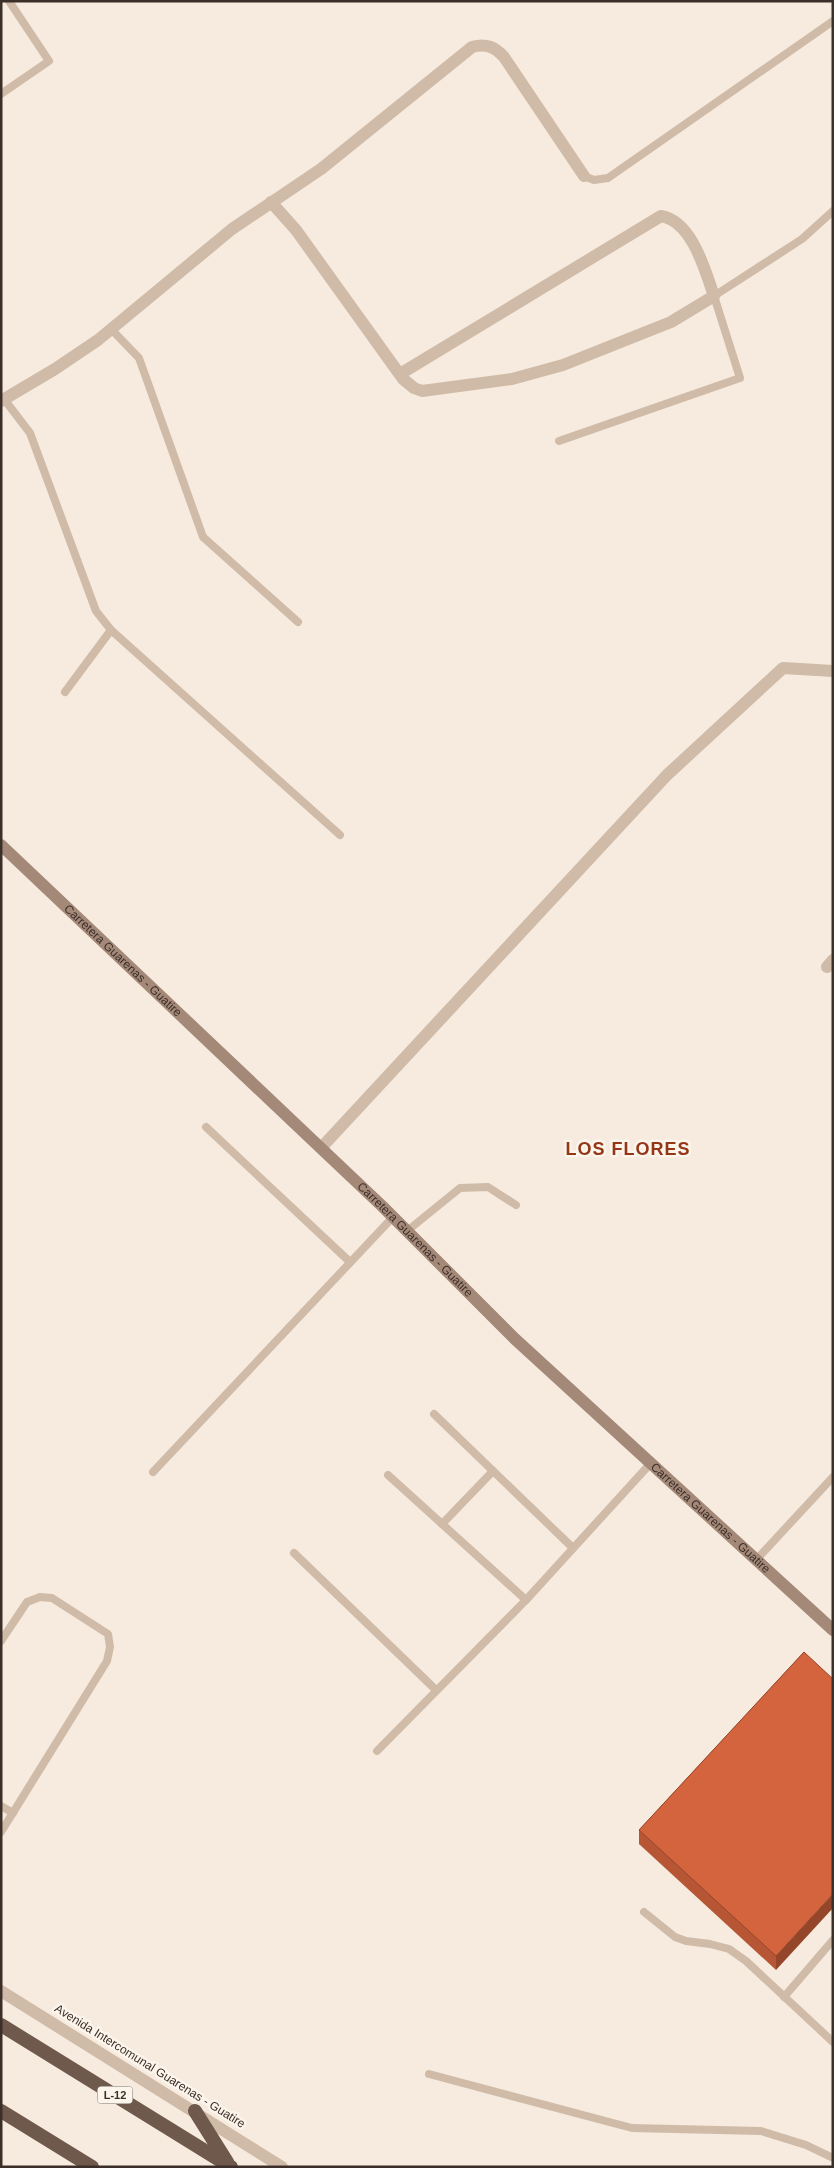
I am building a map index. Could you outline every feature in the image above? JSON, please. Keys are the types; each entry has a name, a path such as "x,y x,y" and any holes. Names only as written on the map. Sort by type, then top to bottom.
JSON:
{"highway":[{"name":"L-12","path":"1,2026 230,2166"},
{"path":"1,2111 92,2167"},
{"path":"195,2111 230,2166"}],"main road":[{"name":"Carretera Guarenas - Guatire","path":"1,845 393,1217 515,1339 833,1630"}],"street":[{"path":"3,400 55,369 111,329 232,229 321,169 467,50 478,46 492,47 504,57 584,176"},
{"path":"271,202 296,230 400,374 408,384 422,391 512,380 562,365 671,322 714,296 701,257 680,225 670,218 661,216 400,374"},
{"path":"321,1148 667,775 783,668 833,671"},
{"name":"Avenida Intercomunal Guarenas - Guatire","path":"1,1990 282,2167"}],"lane":[{"path":"1,94 49,61 9,1"},
{"path":"584,176 594,180 608,178 833,21"},
{"path":"559,441 740,378 714,296 802,239 833,211"},
{"path":"111,329 138,358 203,537 298,622"},
{"path":"3,400 30,433 96,611 111,630 340,835"},
{"path":"65,692 111,630"},
{"path":"206,1127 350,1262"},
{"path":"407,1231 460,1188 488,1187 516,1205"},
{"path":"153,1472 393,1217"},
{"path":"434,1414 573,1548"},
{"path":"377,1751 526,1600 650,1464"},
{"path":"442,1524 493,1471"},
{"path":"388,1475 526,1600"},
{"path":"756,1560 833,1477"},
{"path":"294,1553 436,1690"},
{"path":"1,1642 27,1602 40,1597 52,1598 108,1634 110,1647 107,1661 1,1832"},
{"path":"1,1806 13,1813"},
{"path":"644,1912 680,1939 729,1949 746,1961 833,2042"},
{"path":"784,1997 833,1940"},
{"path":"429,2074 632,2128 761,2131 806,2145 833,2158"}],"building":[{"path":"804,1652 833,1679 833,1894 776,1956 639,1830"}],"district":[{"name":"LOS FLORES","path":"628,1149"}]}
